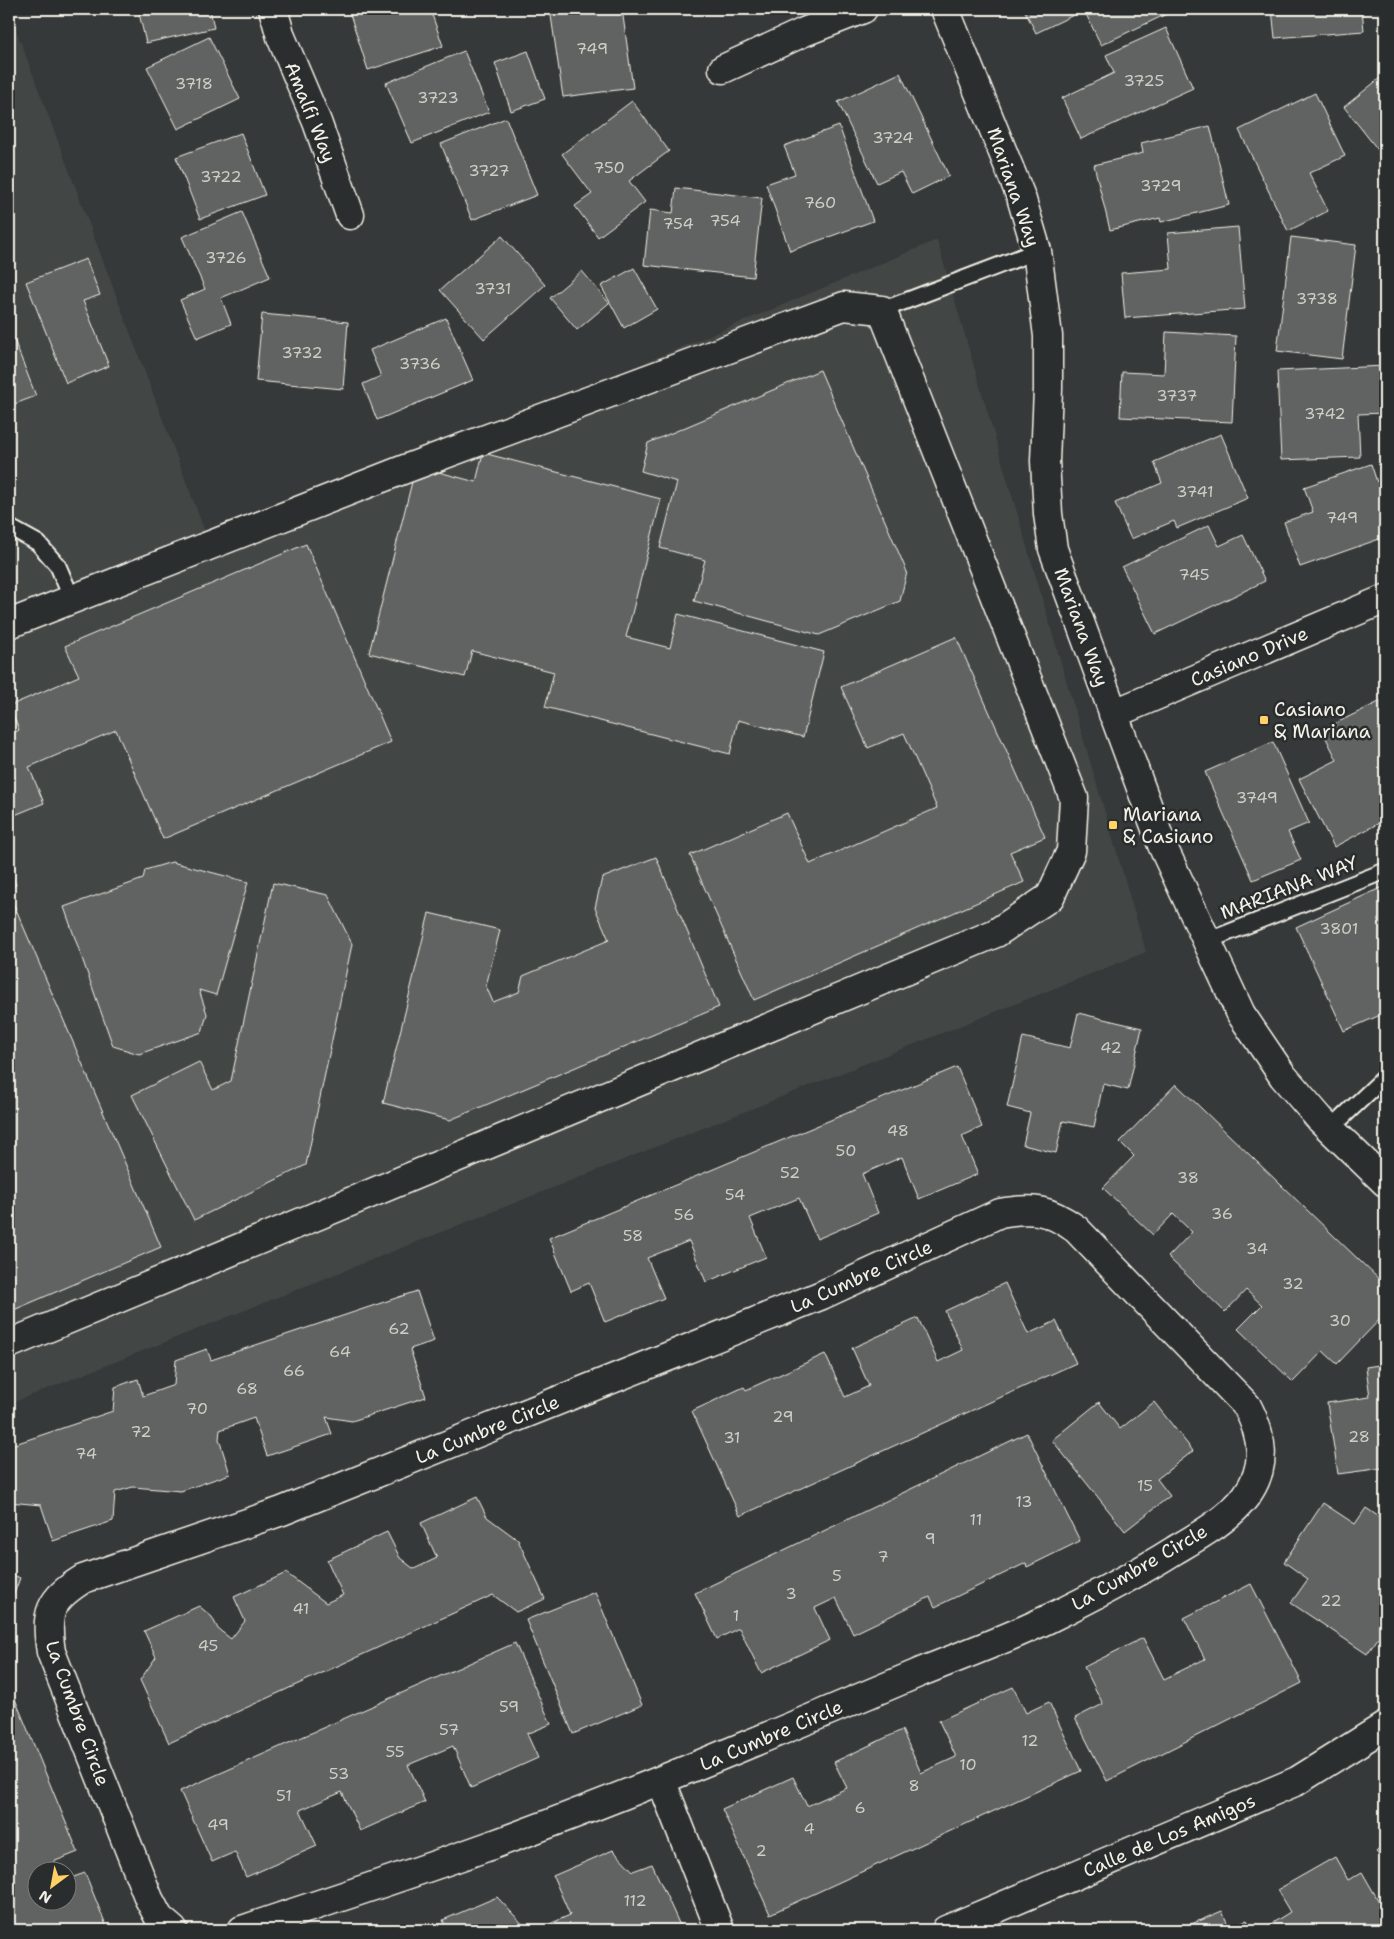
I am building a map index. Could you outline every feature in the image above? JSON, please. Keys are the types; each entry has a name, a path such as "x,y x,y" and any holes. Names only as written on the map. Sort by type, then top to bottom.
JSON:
{"street":[{"name":"Amalfi Way","path":"273,9 281,38 317,122 350,215"},
{"path":"723,69 804,32 864,9"},
{"name":"Mariana Way","path":"945,9 1021,196 1037,251 1048,336 1045,461 1048,514 1053,549 1113,714 1162,844 1241,1014 1283,1076 1330,1129 1385,1182"},
{"path":"9,624 405,469 844,306 882,310 1074,798 1071,851 1050,898 996,933 9,1344"},
{"name":"Casiano Drive","path":"1113,714 1385,599"},
{"name":"La Cumbre Circle","path":"173,1930 159,1918 149,1899 51,1652 47,1626 53,1606 65,1590 83,1579 282,1511 822,1295 1000,1213 1021,1209 1040,1211 1059,1217 1076,1229 1247,1406 1257,1424 1261,1443 1261,1462 1255,1482 1244,1498 1230,1512 1198,1536 1147,1568 1047,1620 661,1780 491,1845 242,1930"},
{"name":"Calle de Los Amigos","path":"946,1930 1297,1781 1385,1726"},
{"path":"661,1780 720,1930"}],"lane":[{"path":"882,310 1037,251"},
{"path":"9,527 38,543 58,566 72,599"},
{"name":"MARIANA WAY","path":"1207,941 1385,871"},
{"path":"1330,1129 1385,1077"}],"shaded area":[{"path":"9,11 210,545 937,240 1146,952 9,1404"}],"building":[{"path":"138,9 210,9 214,28 146,43"},
{"path":"355,9 430,9 443,46 368,70 349,11"},
{"path":"550,9 622,9 633,88 563,97"},
{"path":"1024,9 1175,10 1101,45 1084,10 1036,33"},
{"path":"1272,9 1362,9 1364,31 1275,38"},
{"path":"1166,28 1193,88 1081,139 1062,98 1114,73 1106,55"},
{"path":"209,37 240,99 178,129 147,67"},
{"path":"464,51 489,112 412,143 386,83"},
{"path":"528,51 545,99 511,111 495,63"},
{"path":"900,73 949,176 912,194 901,172 877,183 838,102"},
{"path":"1385,74 1385,152 1382,155 1344,107"},
{"path":"1315,93 1345,156 1309,173 1328,211 1288,231 1239,130"},
{"path":"632,101 669,151 629,181 645,202 598,237 575,206 592,194 562,154"},
{"path":"506,118 537,195 472,220 441,144"},
{"path":"839,126 873,221 790,251 766,184 795,174 784,146"},
{"path":"1210,126 1229,205 1161,222 1160,218 1110,230 1094,165 1143,153 1141,143"},
{"path":"241,133 265,195 200,219 176,157"},
{"path":"676,188 762,198 753,277 644,265 650,210 673,213"},
{"path":"242,212 270,277 221,298 231,324 197,338 180,300 205,289 182,237"},
{"path":"1238,227 1245,309 1125,318 1121,273 1171,269 1168,233"},
{"path":"502,236 545,285 484,339 440,290"},
{"path":"1291,237 1356,245 1342,359 1277,351"},
{"path":"86,259 100,295 83,301 109,366 66,383 26,282"},
{"path":"634,268 657,309 624,328 601,286"},
{"path":"582,271 609,303 577,330 550,298"},
{"path":"262,314 348,322 343,389 256,381"},
{"path":"446,318 473,380 377,420 363,384 381,376 370,350"},
{"path":"9,327 36,396 9,406"},
{"path":"1166,332 1236,336 1232,422 1120,417 1122,372 1164,374"},
{"path":"1385,366 1385,413 1358,414 1360,457 1281,460 1277,371"},
{"path":"820,370 907,572 900,601 819,635 694,601 705,560 660,548 677,482 641,471 648,443"},
{"path":"1221,434 1248,498 1177,528 1174,521 1131,539 1115,503 1162,483 1154,462"},
{"path":"483,453 661,499 626,637 670,648 678,614 824,652 803,737 738,720 730,754 545,707 554,672 472,651 465,677 369,653 416,466 476,482"},
{"path":"1371,464 1377,482 1385,479 1385,537 1300,567 1284,522 1313,512 1304,487"},
{"path":"1209,525 1219,546 1243,535 1265,581 1155,634 1122,567"},
{"path":"306,544 391,742 163,839 116,730 29,767 44,803 10,817 9,735 19,730 9,706 79,676 65,646"},
{"path":"956,637 1045,837 1010,852 1024,882 754,1000 690,855 787,813 810,864 937,808 904,733 868,748 841,687"},
{"path":"1385,699 1385,820 1334,847 1299,779 1337,760 1322,730"},
{"path":"1273,742 1309,823 1288,832 1301,860 1253,880 1205,772"},
{"path":"656,857 719,1007 450,1120 383,1103 429,913 500,930 486,986 493,1002 519,992 523,976 609,940 595,908 602,878"},
{"path":"172,862 248,882 216,995 199,990 207,1014 202,1032 139,1054 113,1046 64,907 143,879 145,870"},
{"path":"9,867 16,885 9,889"},
{"path":"273,883 328,895 352,944 306,1165 194,1220 132,1095 199,1062 213,1090 231,1081"},
{"path":"1385,886 1385,1013 1344,1031 1296,927"},
{"path":"9,893 161,1247 9,1312"},
{"path":"1078,1013 1142,1028 1128,1090 1103,1084 1094,1127 1063,1121 1056,1153 1023,1145 1030,1113 1007,1107 1023,1037 1070,1048"},
{"path":"957,1067 982,1127 962,1136 978,1174 919,1199 902,1157 862,1174 878,1213 817,1239 799,1198 750,1218 766,1257 706,1282 689,1241 647,1258 664,1298 605,1322 589,1283 571,1291 549,1238"},
{"path":"1176,1084 1385,1285 1385,1314 1337,1364 1323,1351 1293,1382 1238,1329 1262,1305 1246,1290 1225,1312 1168,1257 1192,1232 1173,1214 1153,1235 1103,1188 1134,1156 1120,1142"},
{"path":"1005,1283 1028,1334 1056,1321 1076,1363 740,1516 692,1411 744,1387 746,1390 825,1354 845,1397 869,1386 852,1348 918,1318 938,1362 963,1350 945,1311"},
{"path":"417,1291 434,1341 410,1349 426,1397 352,1421 326,1417 332,1434 267,1456 254,1418 220,1430 219,1439 230,1474 181,1491 133,1487 115,1492 113,1521 53,1541 41,1505 9,1502 9,1446 113,1411 115,1387 138,1379 143,1396 174,1385 176,1360 207,1349 211,1360"},
{"path":"1385,1364 1385,1480 1383,1468 1338,1474 1327,1403 1370,1397 1366,1367"},
{"path":"1099,1402 1120,1429 1154,1402 1193,1451 1157,1479 1170,1496 1125,1531 1052,1440"},
{"path":"1027,1433 1080,1541 1027,1567 1026,1563 935,1607 930,1597 853,1634 836,1598 815,1608 830,1640 761,1673 739,1628 717,1639 695,1593"},
{"path":"477,1497 487,1517 518,1540 545,1599 516,1612 493,1595 169,1743 140,1680 156,1657 144,1631 199,1606 212,1617 218,1629 231,1639 245,1621 234,1597 286,1573 326,1603 343,1595 327,1560 387,1532 400,1558 414,1569 437,1558 421,1523"},
{"path":"1323,1503 1355,1524 1366,1508 1385,1521 1385,1604 1381,1610 1385,1613 1385,1628 1367,1654 1291,1603 1308,1579 1284,1562"},
{"path":"9,1573 20,1578 9,1607"},
{"path":"1251,1584 1302,1683 1107,1781 1075,1718 1103,1704 1084,1667 1143,1638 1164,1679 1205,1659 1184,1618"},
{"path":"595,1592 642,1705 573,1734 526,1620"},
{"path":"515,1643 551,1724 527,1734 538,1758 471,1788 453,1746 408,1765 425,1802 360,1831 342,1792 300,1810 317,1846 246,1877 235,1852 212,1862 180,1791"},
{"path":"1013,1687 1026,1713 1049,1702 1081,1771 770,1914 722,1809 793,1777 807,1806 847,1788 834,1762 902,1730 921,1773 956,1757 939,1721"},
{"path":"15,1699 78,1852 53,1862 28,1862 28,1912 78,1912 78,1875 85,1873 108,1930 9,1930 9,1701"},
{"path":"1385,1843 1385,1861 1376,1852"},
{"path":"613,1850 633,1871 652,1864 682,1930 536,1930 570,1915 553,1876"},
{"path":"1335,1857 1348,1880 1362,1872 1385,1912 1385,1930 1268,1930 1266,1927 1290,1912 1277,1890"},
{"path":"497,1897 528,1930 447,1930 443,1920"},
{"path":"1222,1911 1229,1927 1247,1920 1252,1930 1177,1930"}],"place":[{"name":"Casiano & Mariana","path":"1264,720"},
{"name":"Mariana & Casiano","path":"1113,825"}]}
